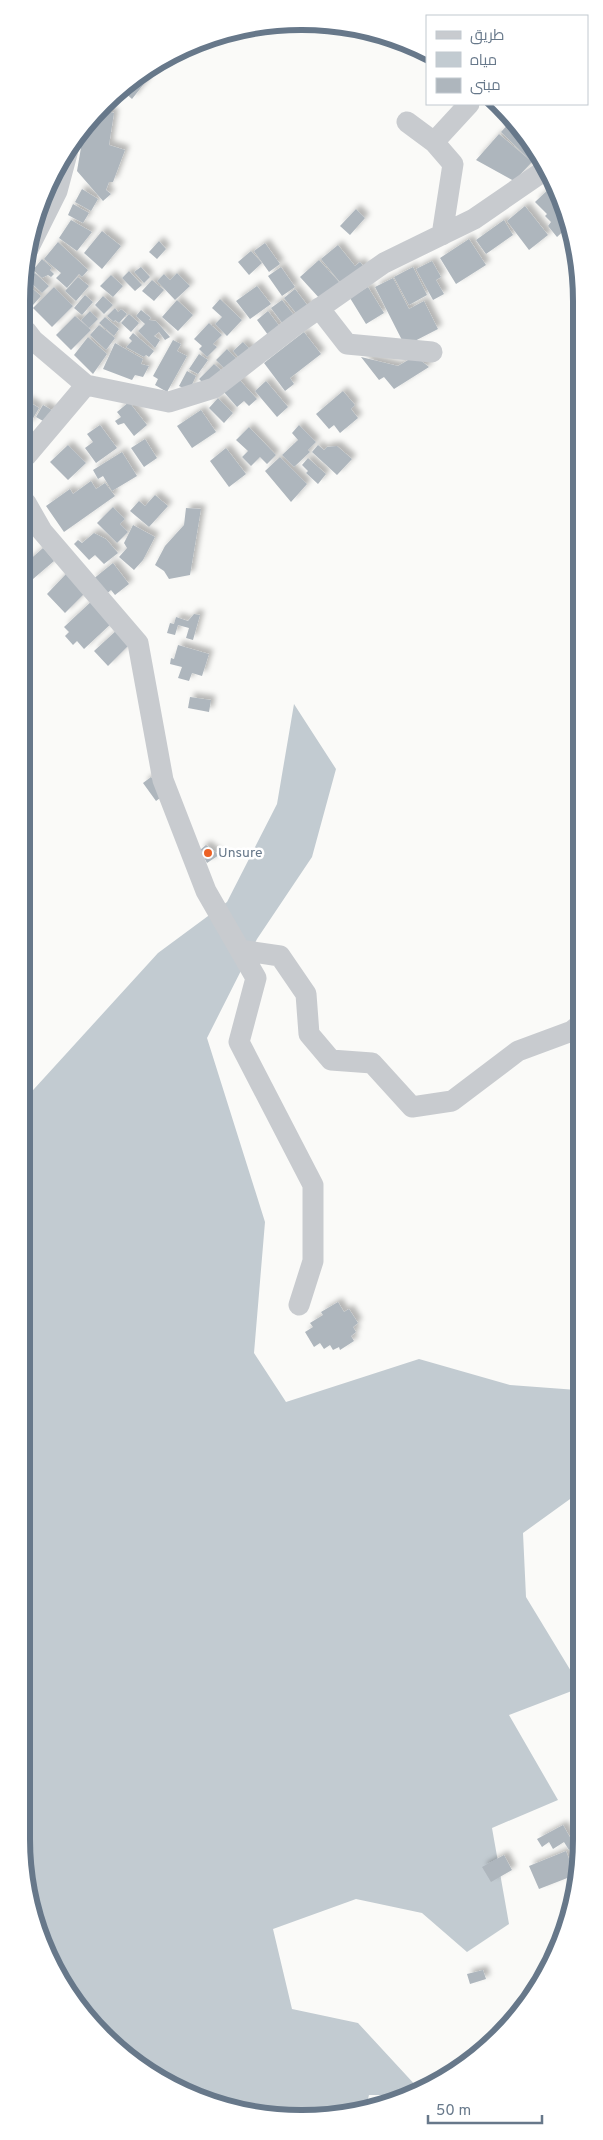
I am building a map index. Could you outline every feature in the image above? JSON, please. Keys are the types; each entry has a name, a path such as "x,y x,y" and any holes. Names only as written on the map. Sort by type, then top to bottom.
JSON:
{"street":[{"path":"434,142 468,105"},
{"path":"407,122 434,142 453,164 442,235"},
{"path":"30,337 86,385 169,402 214,388 319,308 384,263 474,219 541,173"},
{"path":"42,220 57,191 59,178"},
{"path":"319,308 347,344 432,352"},
{"path":"30,451 86,385"},
{"path":"30,510 42,531 138,643 163,780 206,891 256,978 238,1042 313,1185 313,1261 299,1305"},
{"path":"240,950 280,956 306,994 308,1034 331,1060 372,1063 412,1107 452,1100 518,1051 573,1029"}],"water":[{"path":"294,704 336,769 312,857 257,939 207,1038 265,1222 254,1353 286,1402 419,1359 510,1385 573,1390 573,1497 523,1533 526,1597 573,1674 573,1691 509,1715 558,1800 492,1828 509,1924 467,1952 422,1913 356,1899 273,1929 292,2009 358,2023 415,2085 391,2095 369,2095 367,2102 337,2108 302,2110 266,2108 231,2101 181,2082 136,2054 97,2018 66,1974 44,1926 32,1874 30,1838 30,1093 158,953 227,902 277,804"}],"building":[{"path":"147,80 132,99 126,94"},
{"path":"109,111 114,113 109,145 125,150 113,182 109,182 106,190 111,194 103,201 77,171 82,142 97,122"},
{"path":"508,124 532,158 530,160 501,132"},
{"path":"499,134 532,162 514,181 476,160"},
{"path":"82,189 98,199 91,211 75,202"},
{"path":"548,189 564,231 557,237 548,226 551,222 545,216 547,214 535,202"},
{"path":"73,204 89,213 83,223 68,215"},
{"path":"525,206 548,235 529,250 507,221"},
{"path":"356,209 365,218 350,235 340,226"},
{"path":"71,220 92,232 77,251 59,238"},
{"path":"504,220 513,235 486,254 476,240"},
{"path":"102,231 121,246 102,269 84,253"},
{"path":"469,239 486,265 456,284 440,258"},
{"path":"159,241 166,249 157,259 149,252"},
{"path":"58,242 88,270 82,277 79,274 67,288 56,278 61,273 44,259"},
{"path":"265,243 280,264 269,272 254,251"},
{"path":"338,245 355,266 360,262 366,269 344,287 321,259"},
{"path":"251,251 262,263 249,275 238,262"},
{"path":"42,259 52,268 50,270 54,274 51,277 48,275 42,278 33,270"},
{"path":"319,260 340,283 321,300 300,277"},
{"path":"432,261 441,277 436,280 444,294 433,300 416,269"},
{"path":"141,267 150,277 144,283 134,272"},
{"path":"281,267 295,287 282,296 268,276"},
{"path":"413,267 427,295 409,305 394,277"},
{"path":"129,271 142,285 135,291 122,278"},
{"path":"35,273 49,286 42,293 31,283 31,277"},
{"path":"177,273 190,286 175,300 157,281 164,274 170,280"},
{"path":"111,275 123,286 113,297 100,286"},
{"path":"78,277 89,286 76,301 65,291"},
{"path":"393,278 409,309 424,301 438,329 405,346 375,287"},
{"path":"152,280 164,290 154,301 142,291"},
{"path":"257,286 271,304 250,319 236,301"},
{"path":"31,287 41,296 33,305 30,302"},
{"path":"54,287 73,306 52,327 33,308"},
{"path":"368,287 384,313 366,324 350,298"},
{"path":"295,289 311,310 300,318 284,298"},
{"path":"85,295 93,302 82,315 74,308"},
{"path":"103,296 113,305 104,314 95,305"},
{"path":"220,299 242,320 227,336 215,324 222,317 212,308"},
{"path":"177,300 193,315 178,331 162,317"},
{"path":"282,300 297,319 286,328 271,308"},
{"path":"115,308 118,312 121,309 127,314 119,323 115,320 114,322 107,316"},
{"path":"141,310 151,318 149,320 156,321 170,337 165,340 159,332 154,336 160,340 155,348 138,331 145,324 136,316"},
{"path":"90,311 98,319 89,328 81,320"},
{"path":"268,311 283,331 271,339 257,320"},
{"path":"129,314 139,323 131,332 121,323"},
{"path":"75,316 91,330 71,350 56,335"},
{"path":"105,317 119,329 114,336 99,323"},
{"path":"209,323 222,335 213,344 217,347 207,357 199,349 202,346 194,339"},
{"path":"99,325 115,338 106,350 90,335"},
{"path":"304,332 321,354 290,378 294,384 285,391 264,363"},
{"path":"133,333 154,351 149,357 146,355 144,357 126,347 132,341 129,338"},
{"path":"88,337 107,354 93,374 74,355"},
{"path":"173,340 181,344 177,351 187,356 167,392 155,385 158,379 153,376"},
{"path":"243,342 254,353 243,362 233,351"},
{"path":"115,343 143,359 141,364 149,366 143,377 135,375 132,380 103,369"},
{"path":"227,349 241,363 230,374 216,360"},
{"path":"199,354 208,360 198,374 189,369"},
{"path":"415,356 429,367 394,389 384,377 379,380 361,357 398,366"},
{"path":"214,364 224,373 209,389 199,379"},
{"path":"187,371 196,376 189,391 179,386"},
{"path":"237,377 257,399 249,406 244,401 237,407 223,391"},
{"path":"266,381 288,407 277,417 255,391"},
{"path":"343,391 355,405 351,409 358,418 340,433 334,425 329,429 316,414"},
{"path":"218,398 233,413 224,423 209,408"},
{"path":"30,402 39,408 30,423"},
{"path":"129,402 147,425 134,436 124,423 118,425 115,421 121,417 117,412"},
{"path":"43,405 57,413 50,425 36,417"},
{"path":"201,410 216,432 192,448 177,426"},
{"path":"100,425 117,448 96,463 85,448 93,442 87,434"},
{"path":"299,425 316,442 308,450 310,452 294,467 282,455 298,440 292,433"},
{"path":"249,427 276,455 267,464 260,457 251,466 242,457 248,451 236,440"},
{"path":"145,439 157,458 144,467 131,448"},
{"path":"68,445 86,463 68,480 50,462"},
{"path":"318,445 324,450 327,447 337,446 352,459 337,475 312,452"},
{"path":"226,448 246,474 229,487 210,461"},
{"path":"122,452 137,476 112,491 103,476 98,479 93,470"},
{"path":"280,457 307,484 291,502 265,471"},
{"path":"308,458 326,474 318,484 306,473 308,471 302,465"},
{"path":"91,481 96,489 105,483 115,496 64,532 46,506 70,489 73,494"},
{"path":"155,495 168,506 149,527 130,511 139,501 145,506"},
{"path":"113,507 125,519 120,524 128,532 117,543 97,523"},
{"path":"186,508 201,509 190,575 169,579 164,571 155,565 165,546 184,525"},
{"path":"133,525 155,537 143,560 134,570 119,557 127,548 124,543"},
{"path":"94,533 106,539 118,553 104,564 95,555 89,560 74,544 78,540 82,543"},
{"path":"43,548 54,561 33,579 30,576 30,559"},
{"path":"113,563 129,584 115,595 111,590 104,596 92,580"},
{"path":"66,574 85,593 65,613 47,594"},
{"path":"94,599 114,621 84,649 77,641 73,645 65,636 69,632 64,627"},
{"path":"194,614 200,615 193,640 186,638 189,628 178,625 175,635 167,633 170,623 174,624 176,617 188,621"},
{"path":"118,629 130,644 108,666 94,651"},
{"path":"178,645 209,654 202,676 192,673 189,681 178,678 182,667 170,664 171,658 174,659"},
{"path":"190,697 211,700 209,712 188,708"},
{"path":"151,777 164,795 156,801 143,783"},
{"name":"Unsure","path":"206,845 219,855 207,863 200,850"},
{"path":"338,1302 344,1312 349,1309 358,1323 353,1327 356,1332 351,1336 354,1341 340,1350 339,1347 333,1350 330,1345 324,1349 320,1343 314,1347 305,1332 313,1327 310,1323 323,1315 321,1312"},
{"path":"563,1825 573,1842 572,1848 569,1850 564,1842 553,1849 549,1842 542,1847 537,1839"},
{"path":"566,1851 571,1866 571,1877 539,1889 529,1866"},
{"path":"504,1855 512,1870 491,1882 482,1867"},
{"path":"483,1970 486,1979 470,1984 467,1974"}],"place":[{"name":"Unsure","path":"208,853"}]}
